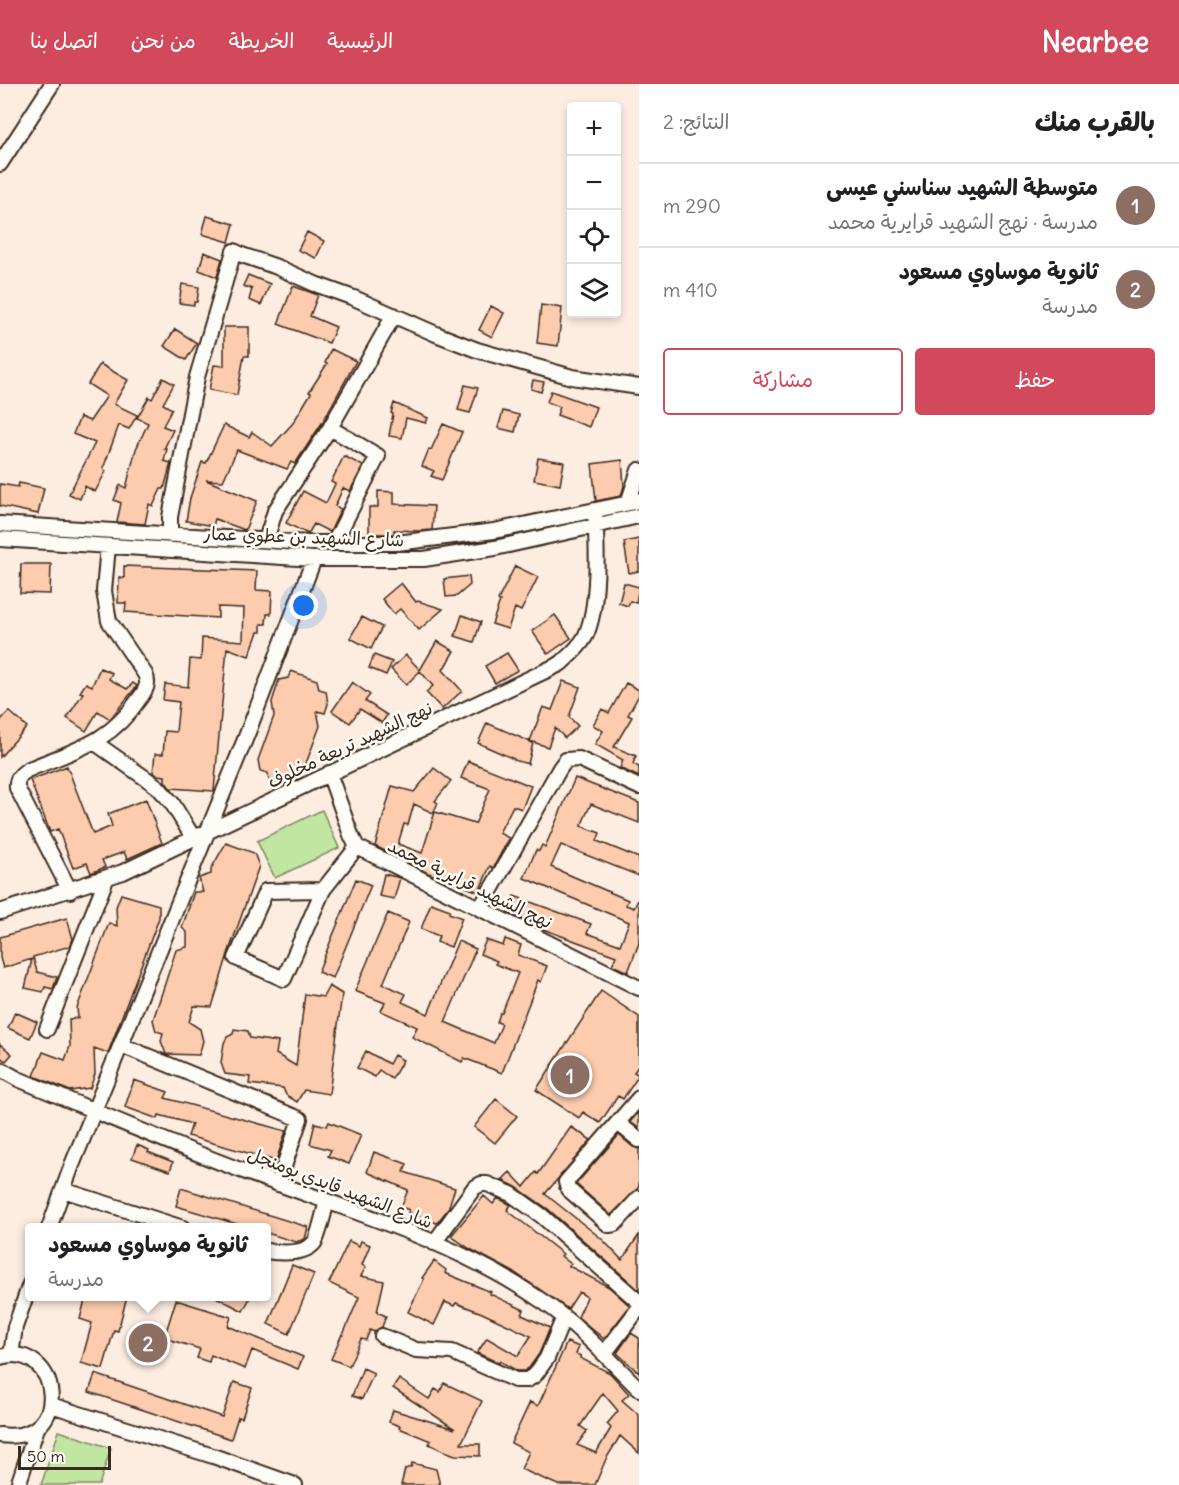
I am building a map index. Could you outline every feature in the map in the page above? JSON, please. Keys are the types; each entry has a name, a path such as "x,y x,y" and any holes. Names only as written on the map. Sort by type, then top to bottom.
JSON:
{"street":[{"path":"0,164 52,84"},
{"path":"170,535 170,517 197,377 234,251 477,350 557,373 639,387"},
{"path":"266,540 275,511 330,428 394,315"},
{"path":"330,428 378,456 334,543"},
{"path":"634,502 639,470"},
{"name":"شارع الشهيد بن عطوي عمار","path":"0,524 266,540 397,543 494,531 634,502"},
{"name":"نهج الشهيد تريعة مخلوف","path":"0,912 70,891 201,836 560,664 585,636 592,610 596,566 596,511"},
{"name":"شارع الشهيد بن عطوي عمار","path":"0,539 314,559 424,559 495,548 639,516"},
{"path":"70,891 16,782 27,770 94,742 119,725 147,685 145,674 109,621 104,591 108,546"},
{"path":"51,1223 201,836 314,559"},
{"path":"94,742 158,787 201,836"},
{"path":"480,909 566,760 579,759 639,788"},
{"path":"324,890 266,891 236,958 284,979 324,890 357,847 329,773"},
{"name":"نهج الشهيد قرايرية محمد","path":"357,847 480,909 637,983"},
{"path":"47,1029 107,877"},
{"path":"121,1045 300,1119 278,1184"},
{"name":"شارع الشهيد قايدي بومنجل","path":"0,1069 94,1110 278,1184 434,1243 543,1302 564,1317 639,1389"},
{"path":"639,1098 566,1182 582,1203 609,1225 615,1224 639,1198"},
{"path":"618,1123 639,1140"},
{"path":"434,1243 474,1188 481,1184 492,1185 511,1194 542,1216 639,1302"},
{"path":"63,1190 170,1223"},
{"path":"271,1251 295,1251 305,1249 314,1243 327,1201"},
{"path":"0,1435 25,1434 37,1428 46,1418 51,1405 50,1385 40,1367 30,1359 6,1356 25,1298"},
{"path":"604,1354 639,1308"},
{"path":"382,1336 416,1350 452,1352 515,1380 527,1380 535,1375 547,1358 564,1317"},
{"path":"51,1405 213,1456 295,1485"},
{"path":"18,1485 37,1428"}],"green space":[{"path":"322,810 339,848 275,878 257,841"},
{"path":"59,1431 111,1448 99,1485 41,1485"}],"building":[{"path":"207,216 234,224 229,242 202,234"},
{"path":"307,232 324,241 316,258 298,250"},
{"path":"204,252 222,259 217,277 199,270"},
{"path":"248,275 270,284 261,305 249,300 252,289 243,286"},
{"path":"182,284 199,287 197,302 194,302 194,305 179,303"},
{"path":"293,286 318,295 310,316 336,327 329,343 278,324"},
{"path":"541,305 562,308 558,346 537,343"},
{"path":"491,306 504,313 492,337 479,330"},
{"path":"224,327 249,327 249,356 244,356 237,395 209,390 214,365 224,366"},
{"path":"175,329 197,343 186,360 164,346"},
{"path":"331,349 356,361 322,423 295,464 291,462 287,469 237,450 223,481 206,480 257,501 245,530 215,519 213,526 186,521 190,498 202,462 206,463 224,425 249,437 252,432 272,446 293,423 327,364 325,363"},
{"path":"100,364 128,380 114,404 137,415 129,429 119,425 103,469 106,471 95,492 85,486 80,499 69,494 95,443 73,434 80,417 90,421 107,396 88,384"},
{"path":"163,378 174,384 163,404 172,409 163,426 173,430 164,449 167,449 164,461 171,463 164,489 161,489 153,506 149,504 145,524 117,522 121,503 114,500 120,485 126,488 136,449 148,423 137,418 149,397 152,399"},
{"path":"533,380 544,382 541,392 531,389"},
{"path":"465,385 478,388 470,413 458,410"},
{"path":"551,391 596,407 589,427 557,415 560,407 547,402"},
{"path":"394,403 428,418 426,423 406,418 402,438 389,436"},
{"path":"503,411 519,415 515,432 498,428"},
{"path":"443,424 462,432 442,480 431,476 434,471 422,466"},
{"path":"344,456 363,466 350,491 343,488 335,506 341,509 330,532 314,524 308,534 286,523 303,491 326,503 335,484 331,482"},
{"path":"538,458 564,462 560,485 534,480"},
{"path":"622,460 624,486 621,496 596,501 592,464"},
{"path":"19,483 44,488 38,514 0,506 0,484 18,487"},
{"path":"378,491 394,492 394,504 434,506 432,530 394,530 394,534 369,534 369,507 378,507"},
{"path":"639,539 639,571 629,573 624,542"},
{"path":"21,564 51,564 50,594 20,593"},
{"path":"124,566 257,571 256,590 272,591 271,614 267,614 266,624 261,624 261,632 258,632 249,656 227,648 214,791 170,788 165,781 165,776 153,772 155,754 163,754 165,731 176,732 179,702 163,700 165,684 188,687 190,659 201,660 202,638 243,641 244,608 218,607 218,618 125,612 126,603 118,603 119,577 124,578"},
{"path":"515,566 538,577 521,611 515,608 508,629 492,624 500,601 498,600"},
{"path":"469,576 470,585 457,596 446,597 444,579"},
{"path":"401,583 416,602 443,609 419,630 400,609 394,614 382,599"},
{"path":"624,583 639,587 636,603 630,601 628,606 619,603"},
{"path":"462,615 481,622 474,642 455,636"},
{"path":"555,615 571,638 548,654 532,631"},
{"path":"362,617 382,627 371,649 350,638"},
{"path":"437,641 454,651 443,670 462,691 442,709 426,692 433,686 420,671 406,685 391,669 406,655 420,670"},
{"path":"507,653 518,670 495,683 485,666"},
{"path":"374,655 392,662 386,675 369,668"},
{"path":"100,668 112,673 109,679 127,689 133,683 137,686 110,719 98,711 86,731 67,718 83,693 80,692 86,683 92,686"},
{"path":"291,671 317,680 319,689 326,691 328,704 325,713 317,711 320,726 301,777 283,785 269,780 268,773 260,771 258,760 274,716 272,702 279,680 288,678"},
{"path":"563,681 580,687 569,717 578,726 565,738 555,728 548,747 530,741 543,707 552,710"},
{"path":"352,682 370,695 365,701 387,715 382,723 360,709 350,723 332,711"},
{"path":"626,683 639,690 639,695 628,715 632,717 614,747 636,756 633,764 639,767 639,777 620,768 623,760 595,744 603,731 593,725 602,709 609,713"},
{"path":"9,711 27,727 0,757 0,721"},
{"path":"487,723 533,743 528,764 478,743"},
{"path":"468,761 531,786 522,809 513,806 499,833 509,838 493,868 490,866 479,892 428,873 404,861 405,858 375,846 392,786 414,792 434,768 451,781 435,801 438,803 433,813 414,804 408,825 404,824 398,844 422,853 435,812 475,824 490,789 461,778"},
{"path":"67,766 93,834 112,826 108,814 146,799 162,843 127,859 124,852 102,860 105,867 91,873 87,863 73,868 58,829 50,832 30,780"},
{"path":"575,778 639,803 639,823 591,804 581,826 600,833 597,841 639,858 639,876 561,845 551,867 628,900 626,905 634,908 639,898 639,943 628,972 612,965 616,956 540,928 508,912 514,896 591,924 587,933 620,945 629,922 524,878 536,850 539,851 542,845 545,847"},
{"path":"226,843 254,853 259,866 212,1007 194,1006 189,1022 200,1029 203,1041 199,1055 166,1054 161,1041 163,1033 156,1031 153,1020 176,950 187,947 187,932 182,928 194,892 203,892 199,878 211,874 211,869"},
{"path":"384,874 400,878 394,899 379,896"},
{"path":"356,879 371,885 333,978 318,972"},
{"path":"121,894 159,905 159,918 108,1053 94,1048 95,1074 90,1088 70,1091 34,1076 43,1052 65,1060 70,1046 69,1019 78,1018 77,1008 109,923 117,926 116,907"},
{"path":"431,903 450,910 449,913 462,918 451,947 437,942 439,936 421,929"},
{"path":"388,913 409,922 383,984 406,994 402,1002 428,1014 458,941 476,949 445,1022 494,1043 502,1024 497,1022 500,1013 502,1013 518,973 495,964 497,961 480,954 486,940 503,946 505,939 521,945 518,955 547,966 541,982 538,980 502,1073 464,1058 462,1062 412,1037 417,1027 381,1011 385,1003 355,991"},
{"path":"67,918 73,939 70,946 33,957 37,972 57,977 53,989 45,987 43,992 25,988 32,959 3,968 0,958 0,937"},
{"path":"329,986 342,994 329,1094 304,1090 297,1102 286,1095 283,1088 249,1084 250,1077 225,1074 221,1063 224,1043 227,1037 233,1034 234,1029 248,1031 250,1038 278,1042 276,1054 296,1066 305,994 323,997"},
{"path":"601,991 639,1017 639,1065 634,1072 639,1075 623,1099 618,1096 600,1123 583,1112 579,1118 536,1090"},
{"path":"15,1012 37,1022 30,1038 8,1028"},
{"path":"0,1044 12,1054 6,1061 0,1057"},
{"path":"366,1051 389,1064 394,1055 403,1060 392,1079 379,1070 375,1077 357,1068"},
{"path":"134,1080 168,1092 165,1098 286,1131 276,1161 188,1136 192,1124 159,1115 158,1119 125,1107"},
{"path":"496,1099 517,1116 495,1143 474,1127"},
{"path":"639,1112 639,1128 630,1122"},
{"path":"329,1122 361,1135 349,1164 328,1156 331,1150 310,1144 315,1123 327,1126"},
{"path":"571,1127 591,1140 545,1194 602,1239 622,1260 639,1235 639,1290 548,1209 502,1180 510,1172 524,1187 536,1172 538,1174"},
{"path":"619,1135 633,1147 639,1149 639,1187 611,1215 576,1184"},
{"path":"137,1145 173,1162 170,1171 132,1158"},
{"path":"374,1152 407,1164 404,1172 455,1188 448,1209 437,1223 408,1213 409,1210 401,1207 408,1190 367,1172"},
{"path":"181,1188 308,1227 305,1239 296,1242 271,1234 271,1223 233,1223 176,1206"},
{"path":"484,1196 493,1204 498,1198 511,1205 507,1210 563,1254 561,1256 571,1264 569,1266 609,1287 630,1306 604,1339 578,1317 587,1297 579,1292 568,1309 515,1273 451,1236"},
{"path":"349,1241 359,1246 361,1241 370,1245 362,1265 366,1267 361,1276 384,1281 377,1312 386,1316 382,1327 374,1332 370,1330 366,1340 361,1339 349,1366 331,1359 359,1297 329,1283"},
{"path":"434,1261 446,1270 445,1273 491,1292 490,1294 524,1310 522,1315 550,1328 539,1354 529,1368 517,1371 500,1361 499,1363 477,1353 487,1338 518,1356 531,1336 482,1313 456,1303 454,1306 445,1302 434,1325 408,1312 424,1279 422,1278"},
{"path":"292,1265 314,1274 289,1334 268,1324"},
{"path":"85,1301 126,1301 118,1331 114,1330 103,1369 81,1363 92,1323 80,1319"},
{"path":"176,1301 179,1301 231,1317 228,1326 303,1357 298,1369 252,1350 245,1369 211,1355 209,1362 197,1358 200,1349 164,1338"},
{"path":"224,1301 248,1301 243,1311"},
{"path":"631,1333 639,1338 639,1373 617,1353"},
{"path":"567,1342 579,1347 576,1354 581,1356 580,1358 610,1373 629,1394 622,1400 639,1415 639,1453 620,1436 606,1459 595,1485 558,1485 521,1469 529,1452 511,1443 530,1402 538,1406","holes":["603,1393 618,1411 607,1424 611,1428 596,1453 577,1445 587,1431 580,1426"]},
{"path":"363,1368 374,1373 362,1399 352,1396"},
{"path":"95,1374 222,1417 234,1382 252,1388 242,1418 238,1417 231,1439 89,1392"},
{"path":"399,1379 429,1399 435,1389 440,1392 444,1383 482,1401 461,1444 480,1444 480,1456 455,1455 389,1422 393,1410 455,1429 393,1388"},
{"path":"412,1463 436,1469 440,1485 401,1485 405,1469 411,1467"}],"place":[{"name":"متوسطة الشهيد سناسني عيسى","path":"570,1075"},
{"name":"ثانوية موساوي مسعود","path":"148,1343"}]}
